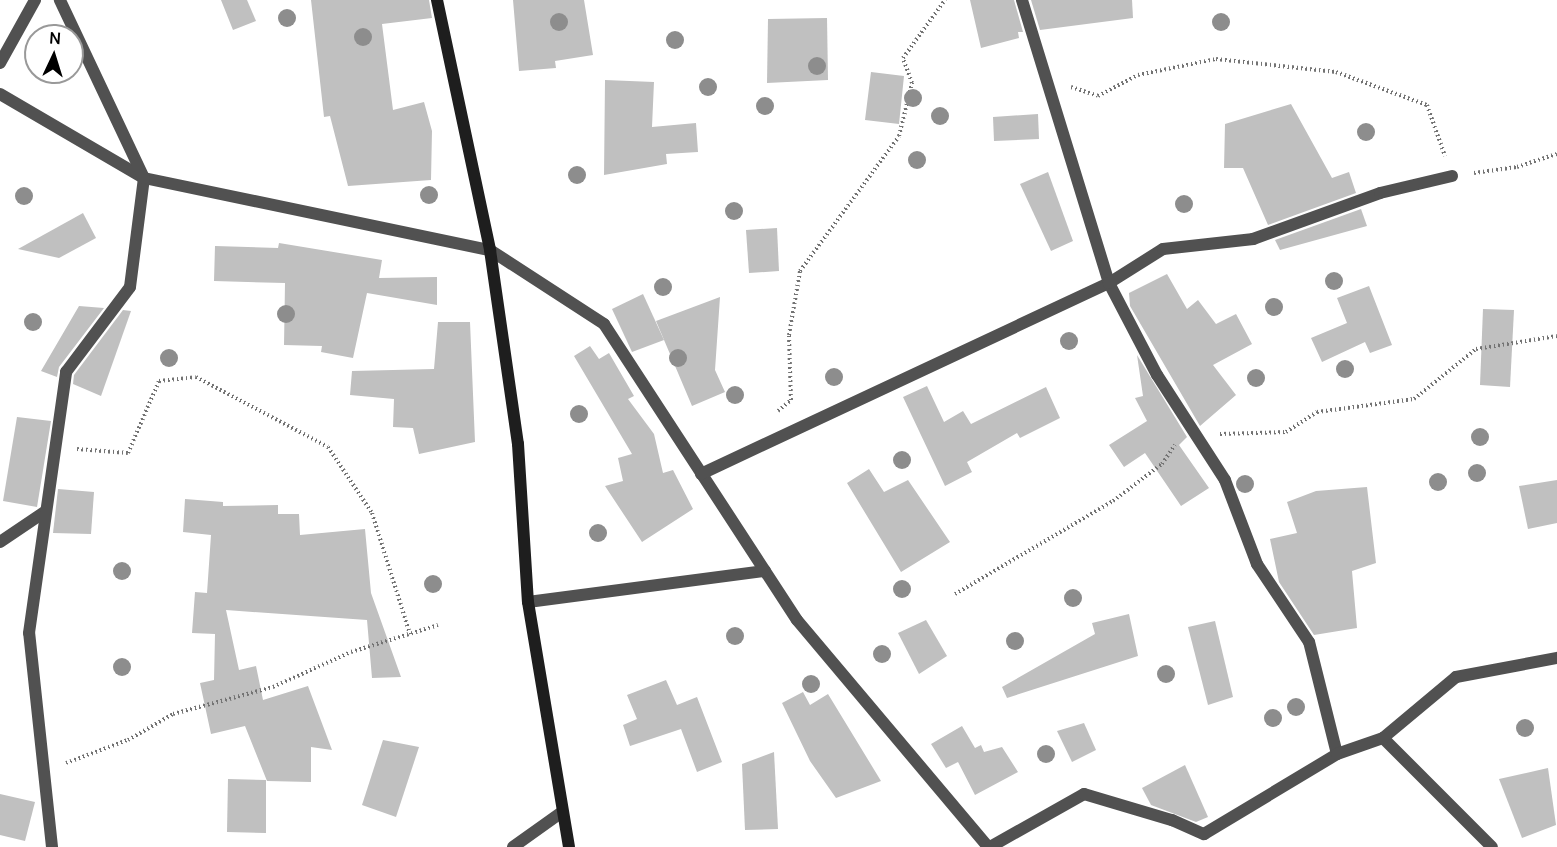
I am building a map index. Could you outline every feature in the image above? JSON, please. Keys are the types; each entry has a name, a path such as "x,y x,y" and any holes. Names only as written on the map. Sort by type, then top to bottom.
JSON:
{"main road":[{"path":"437,0 490,250 518,444 528,602 569,847"}],"street":[{"path":"0,63 35,0"},
{"path":"52,847 29,633 66,372 130,287 144,178 60,0"},
{"path":"1022,0 1109,283 1156,375 1225,480 1257,564 1309,642 1337,754"},
{"path":"0,94 144,178 490,250 604,324 796,620 989,847 1084,794 1172,820 1204,834 1337,754 1383,738 1456,677 1557,657"},
{"path":"701,474 1109,283 1163,249 1253,239 1380,193 1452,176"},
{"path":"0,542 46,511"},
{"path":"528,602 765,571"},
{"path":"1383,738 1492,847"},
{"path":"513,847 562,812"}],"path":[{"path":"775,413 791,400 789,335 800,271 899,136 912,83 903,58 945,0"},
{"path":"1045,78 1098,96 1138,75 1216,59 1336,72 1427,105 1452,176 1517,167 1557,154"},
{"path":"1199,440 1228,432 1286,432 1317,412 1414,399 1476,349 1557,336"},
{"path":"56,447 128,453 159,381 196,377 328,447 372,513 410,634"},
{"path":"955,594 1113,501 1162,464 1189,425"},
{"path":"43,765 66,764 128,740 173,714 273,687 351,651 438,625"}],"building":[{"path":"221,0 247,0 256,21 233,30"},
{"path":"311,0 429,0 432,18 382,24 393,110 424,102 432,131 431,180 348,186 330,116 324,117"},
{"path":"513,0 584,0 593,55 555,61 556,68 519,71"},
{"path":"970,0 1014,0 1023,32 1018,32 1019,38 981,48"},
{"path":"1031,0 1132,0 1133,18 1040,30"},
{"path":"827,18 828,80 767,83 768,19"},
{"path":"871,72 904,76 899,124 865,120"},
{"path":"605,80 654,82 652,127 696,123 698,152 666,154 667,164 604,175"},
{"path":"1291,104 1332,178 1349,172 1356,193 1268,225 1243,168 1224,168 1225,124"},
{"path":"1038,114 1039,139 994,141 993,117"},
{"path":"1048,172 1073,241 1051,251 1020,184"},
{"path":"1361,209 1367,226 1280,250 1275,240"},
{"path":"83,213 96,238 59,258 18,249"},
{"path":"777,228 779,271 749,273 746,230"},
{"path":"279,243 382,260 379,278 437,277 437,305 367,293 353,358 321,352 322,346 284,345 285,283 214,281 215,246 278,248"},
{"path":"1167,274 1187,309 1198,300 1216,324 1236,314 1252,344 1213,365 1236,395 1200,426 1130,306 1129,293"},
{"path":"1369,286 1392,345 1370,353 1365,342 1322,362 1311,338 1347,323 1337,298"},
{"path":"643,294 664,340 632,352 612,309"},
{"path":"720,297 715,370 725,392 692,406 656,321"},
{"path":"79,306 104,308 59,367 57,377 41,371"},
{"path":"1483,309 1514,310 1510,387 1480,385"},
{"path":"123,310 131,311 101,396 73,384 74,375"},
{"path":"438,322 470,322 475,442 419,454 413,428 393,427 394,399 350,395 352,371 434,369"},
{"path":"590,346 599,359 609,353 634,396 628,399 654,434 663,473 673,470 693,509 642,542 605,486 623,481 618,458 632,454 574,356"},
{"path":"1137,355 1187,437 1179,445 1209,488 1181,506 1145,453 1124,467 1109,445 1147,421 1135,398 1143,396"},
{"path":"927,386 944,422 963,411 971,424 1046,387 1060,418 1020,438 1017,433 967,462 972,472 945,486 903,397"},
{"path":"17,417 51,421 37,507 3,501"},
{"path":"869,469 884,492 908,480 950,542 901,572 847,483"},
{"path":"1557,480 1557,523 1528,529 1519,486"},
{"path":"1367,487 1376,563 1352,571 1357,628 1314,635 1279,582 1270,539 1297,533 1287,502 1316,491"},
{"path":"58,489 94,492 91,534 53,533"},
{"path":"185,499 223,502 223,506 278,505 278,514 299,514 300,535 365,529 371,593 401,677 372,678 367,620 226,610 239,670 256,666 263,700 308,686 332,750 311,747 311,782 267,781 245,726 211,734 200,683 214,680 215,634 192,633 195,592 207,593 211,535 183,532"},
{"path":"1129,614 1138,656 1007,698 1002,687 1095,634 1092,623"},
{"path":"926,620 947,656 919,674 898,633"},
{"path":"1215,621 1233,697 1208,705 1188,627"},
{"path":"666,680 677,705 697,697 722,762 697,772 681,729 630,746 623,725 637,719 627,695"},
{"path":"803,692 810,705 828,694 881,781 836,798 810,761 782,703"},
{"path":"1084,723 1096,750 1072,762 1057,731"},
{"path":"962,726 975,748 981,745 984,752 1002,747 1018,772 975,795 958,762 946,768 931,744"},
{"path":"383,740 419,747 396,817 362,805"},
{"path":"774,752 778,829 745,830 742,764"},
{"path":"1185,765 1208,817 1196,822 1151,805 1142,788"},
{"path":"1548,768 1556,825 1522,838 1499,779"},
{"path":"228,779 266,780 266,833 227,832"},
{"path":"0,794 35,802 25,841 0,835"}]}
